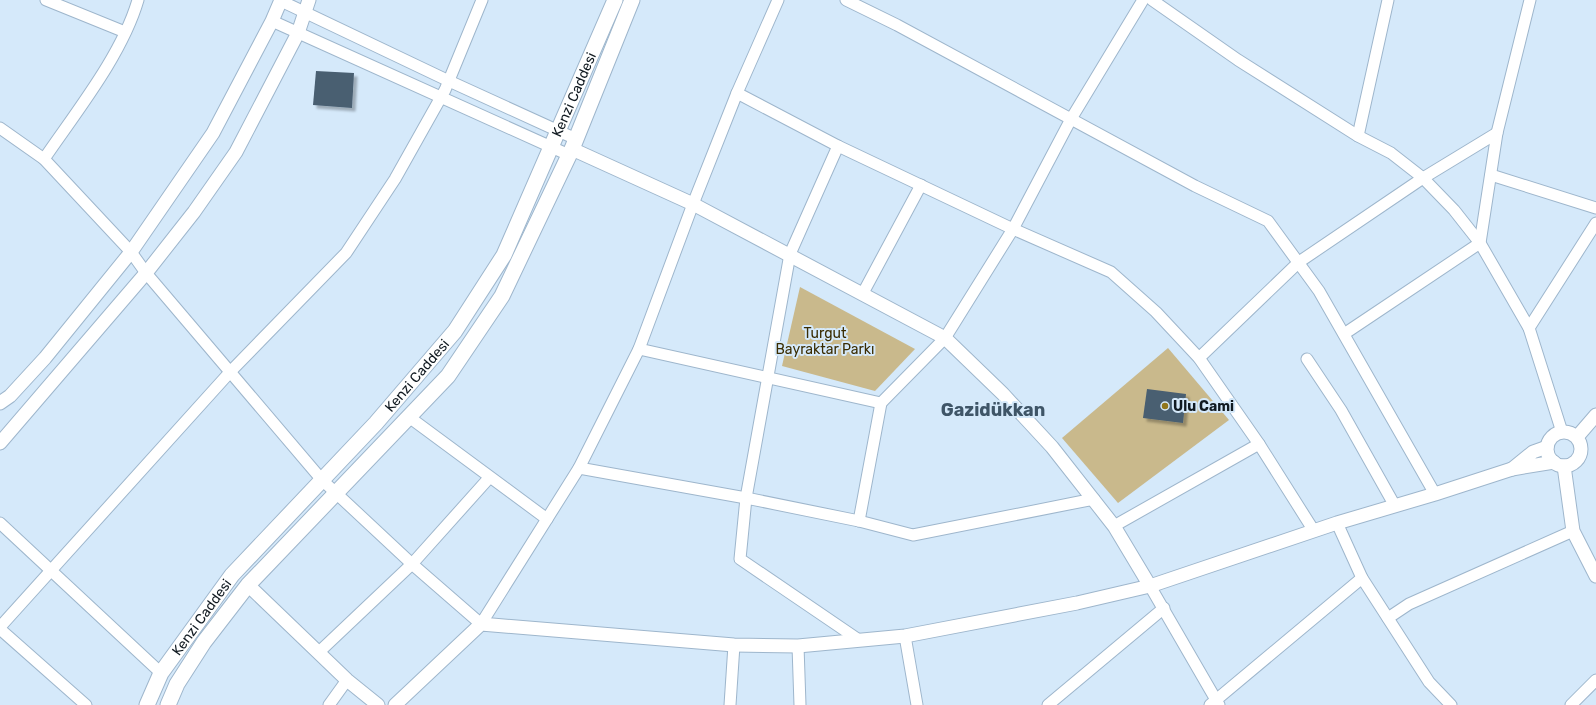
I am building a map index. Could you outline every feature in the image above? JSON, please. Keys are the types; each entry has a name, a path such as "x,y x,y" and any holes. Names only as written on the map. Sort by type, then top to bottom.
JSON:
{"main road":[{"name":"Kenzi Caddesi","path":"147,705 161,673 232,575 376,423 455,331 504,255 552,148 615,0"},
{"name":"Kenzi Caddesi","path":"168,705 177,684 204,642 248,585 271,559 337,494 448,376 502,296 572,148 632,0"}],"street":[{"path":"46,0 125,32"},
{"path":"44,159 103,71 132,20 138,0"},
{"path":"0,443 146,273 194,212 236,152 298,33 309,0"},
{"path":"86,705 0,628 231,372 346,253 396,179 441,97 482,0"},
{"path":"395,705 481,624 579,468 639,349 692,204 737,93 778,0"},
{"path":"846,0 897,24 1195,186 1268,221 1319,291 1435,494"},
{"path":"859,522 881,403 945,338 1013,229 1071,119 1143,0"},
{"path":"1152,0 1238,60 1358,136 1392,153 1423,178 1454,210 1480,243 1529,328 1562,432"},
{"path":"1358,136 1388,0"},
{"path":"1344,334 1480,243 1492,175 1497,133 1530,0"},
{"path":"0,403 10,396 45,358 131,252 213,133 281,1 449,81 559,131 572,148"},
{"path":"272,21 552,148 572,148 692,204 790,254 945,338 1004,394 1038,431 1094,499 1114,526 1164,608 1215,703 1362,578"},
{"path":"737,93 838,146 1013,229 1111,272 1156,312 1200,358 1259,444 1314,531"},
{"path":"0,128 44,159 131,252 146,273 322,480 412,564 481,624 734,645 798,646 905,636 1077,603 1150,586 1157,582 1337,523 1512,469 1559,464 1575,462 1579,458 1581,447 1577,437 1567,432 1562,432 1552,437 1547,447 1548,452 1559,464 1572,531 1595,571"},
{"path":"1200,358 1299,262 1423,178 1497,133"},
{"path":"838,146 790,254 746,498 740,559 859,640"},
{"path":"1492,175 1596,208"},
{"path":"863,293 920,185"},
{"path":"1529,328 1596,222"},
{"path":"639,349 881,403"},
{"path":"1307,359 1341,410 1395,506"},
{"path":"1577,437 1596,415"},
{"path":"409,417 489,478 547,519"},
{"path":"1114,526 1259,444"},
{"path":"1512,469 1533,452 1547,447"},
{"path":"579,468 746,498 914,535 1094,499"},
{"path":"318,652 412,564 489,478"},
{"path":"0,523 161,673"},
{"path":"1337,523 1362,578 1430,682 1451,705"},
{"path":"1388,618 1409,604 1572,531"},
{"path":"248,585 347,680 378,705"},
{"path":"1048,705 1164,608"},
{"path":"905,636 917,705"},
{"path":"730,705 734,645"},
{"path":"798,646 800,705"},
{"path":"329,705 347,680"},
{"path":"1571,705 1596,680"}],"green space":[{"name":"Turgut Bayraktar Parkı","path":"800,287 915,349 875,391 782,366"},
{"path":"1168,348 1229,420 1118,503 1062,438"}],"building":[{"path":"316,71 354,73 352,108 313,105"},
{"name":"Ulu Cami","path":"1147,389 1186,394 1183,423 1143,418"}],"place":[{"name":"Ulu Cami","path":"1165,406"}],"district":[{"name":"Gazidükkan","path":"993,410"}]}
